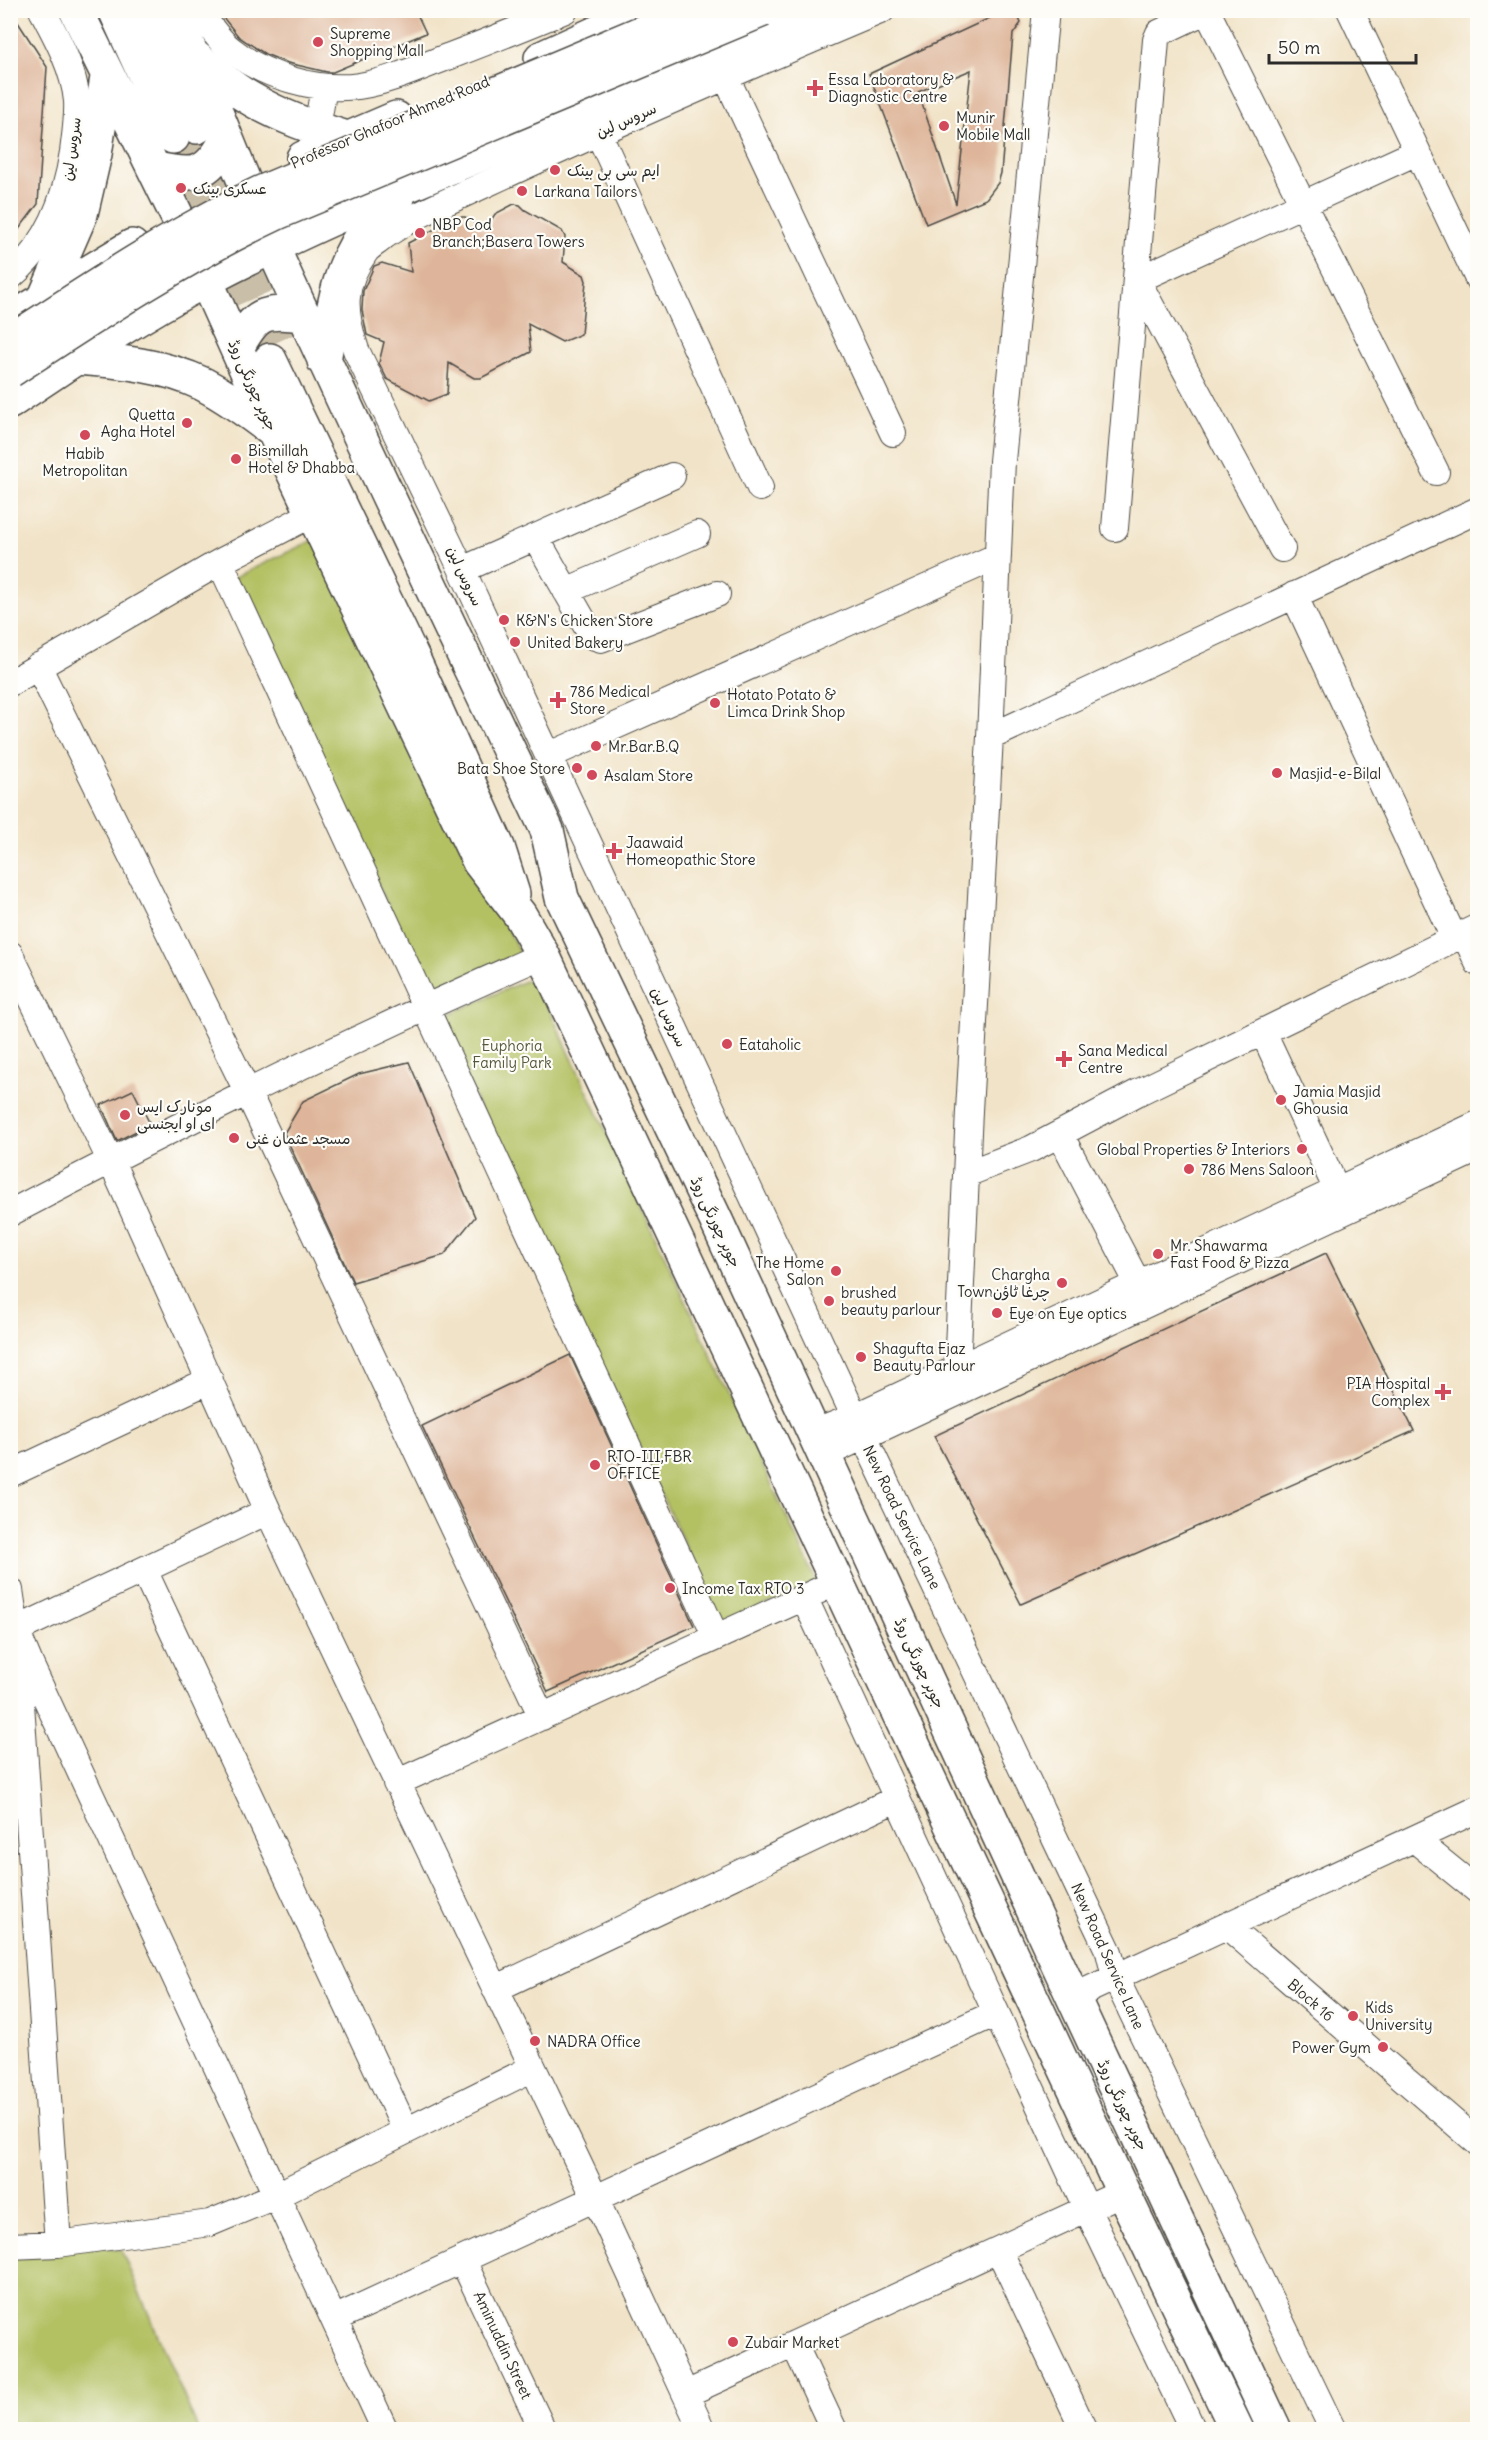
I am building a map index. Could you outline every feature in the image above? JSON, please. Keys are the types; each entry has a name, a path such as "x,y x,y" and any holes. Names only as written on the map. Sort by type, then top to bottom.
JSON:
{"main road":[{"name":"جوہر چورنگی روڈ","path":"76,10 96,92 155,169 274,432 479,862 520,915 543,955 1123,2192 1237,2430"},
{"path":"115,10 185,132 145,10"},
{"name":"جوہر چورنگی روڈ","path":"172,10 198,43 226,139 272,247 327,320 296,357"},
{"name":"Professor Ghafoor Ahmed Road","path":"10,320 178,218 244,184 347,138 515,70 646,10"},
{"path":"10,342 165,243 224,210 695,10"},
{"path":"10,371 166,270 221,239 277,213 763,10"},
{"path":"10,402 76,358 206,280 272,247 415,182 825,10"},
{"path":"198,43 226,83 251,100 316,128 347,138"},
{"path":"45,297 53,250 81,214 95,154 96,92"},
{"path":"155,169 179,174 194,174 207,169 217,158 226,139"},
{"path":"237,348 255,320 269,313 327,320 351,252 371,224 415,182"},
{"name":"جوہر چورنگی روڈ","path":"296,357 547,830 562,898 715,1218 1073,1998 1275,2430"},
{"name":"جوہر چورنگی روڈ","path":"296,357 412,658 498,847 520,915"},
{"path":"76,358 137,363 172,372 202,384 237,404 274,432"},
{"path":"977,1880 1012,1862"},
{"path":"998,1926 1034,1910"}],"street":[{"name":"سروس لین","path":"42,10 71,74 96,92"},
{"path":"198,10 198,43 231,50 260,67 290,79 324,87 358,86 394,78 565,10"},
{"name":"سروس لین","path":"859,1427 462,570 356,350 327,320 348,288 354,271 367,249 404,223 598,132 882,10"},
{"path":"957,1368 1005,411 1046,10"},
{"path":"1350,10 1478,279"},
{"path":"1115,528 1156,40 1159,33 1192,14 1203,12 1209,15 1436,472"},
{"path":"726,77 893,434"},
{"path":"316,128 324,87"},
{"path":"598,132 760,488"},
{"path":"1137,280 1417,152"},
{"path":"10,277 24,265 53,250"},
{"path":"1137,280 1282,549"},
{"path":"462,570 672,476"},
{"path":"990,737 1478,510"},
{"path":"10,683 220,562 314,513"},
{"path":"566,591 697,534"},
{"path":"536,538 592,636 601,639 717,594"},
{"path":"548,756 998,556"},
{"path":"220,562 716,1637"},
{"path":"1294,595 1465,932 1478,963"},
{"path":"38,666 248,1093 542,1717"},
{"path":"966,1174 1031,1149 1137,1093 1465,932"},
{"path":"10,954 110,1160 268,1511 596,2200 702,2430"},
{"path":"10,1213 110,1160 425,1006 543,955"},
{"path":"1263,1032 1337,1190"},
{"path":"819,1444 1143,1293 1337,1190 1478,1124"},
{"path":"1060,1134 1143,1293"},
{"path":"859,1427 957,1368 1143,1293 1478,1149"},
{"path":"10,1474 210,1380"},
{"name":"New Road Service Lane","path":"859,1427 1109,1952 1115,1977 1333,2430"},
{"path":"13,1630 268,1511"},
{"path":"144,1570 406,2131"},
{"path":"396,1783 837,1583"},
{"path":"10,1590 58,2244"},
{"path":"804,1597 1087,2209 1193,2430"},
{"path":"13,1630 278,2195 385,2430"},
{"path":"495,1989 896,1798"},
{"path":"1073,1998 1478,1809"},
{"path":"1414,1839 1478,1891"},
{"name":"Block 16","path":"1227,1926 1478,2143"},
{"path":"334,2319 596,2200 996,2013"},
{"path":"10,2246 58,2244 210,2223 278,2195 533,2068"},
{"path":"686,2394 1123,2192"},
{"path":"999,2250 1084,2430"},
{"name":"Aminuddin Street","path":"463,2261 543,2430"},
{"path":"794,2344 834,2430"}],"green space":[{"path":"322,536 521,956 431,997 233,578"},
{"name":"Euphoria Family Park","path":"534,977 817,1582 722,1624 438,1019"},
{"path":"80,2241 121,2250 198,2429 11,2430 11,2249"}],"building":[{"path":"10,10 47,67 38,204 10,241"},
{"name":"Supreme Shopping Mall","path":"217,10 415,10 426,33 333,72 327,72 288,63 265,54 239,37"},
{"path":"1007,10 1015,10 1021,23 1013,34 1001,173 998,183 986,199 926,224 869,74","holes":["971,70 956,204 918,92"]},
{"path":"514,204 520,205 562,231 565,237 563,262 584,275 586,281 581,334 562,342 528,324 531,352 481,378 474,378 449,363 447,394 429,401 387,379 379,363 384,342 367,335 362,310 363,291 374,266 382,263 411,272 408,243 458,217 465,217 485,230 495,214"},
{"path":"409,1062 475,1217 444,1255 353,1282 284,1133 303,1101 359,1074"},
{"name":"مونارک ایس ای او ایجنسی","path":"133,1090 150,1124 117,1141 101,1105"},
{"path":"1326,1253 1414,1431 1021,1604 934,1436"},
{"path":"570,1355 694,1626 548,1692 422,1426"}],"tunnel":[{"path":"197,127 295,349"},
{"path":"173,137 270,360"}],"place":[{"name":"Supreme Shopping Mall","path":"318,42"},
{"name":"Essa Laboratory & Diagnostic Centre","path":"815,88"},
{"name":"Munir Mobile Mall","path":"944,126"},
{"name":"ایم سی بی بینک","path":"555,170"},
{"name":"عسکری بینک","path":"181,188"},
{"name":"Larkana Tailors","path":"522,191"},
{"name":"NBP Cod Branch;Basera Towers","path":"420,233"},
{"name":"Quetta Agha Hotel","path":"187,423"},
{"name":"Habib Metropolitan","path":"85,435"},
{"name":"Bismillah Hotel & Dhabba","path":"236,459"},
{"name":"K&N's Chicken Store","path":"504,620"},
{"name":"United Bakery","path":"515,642"},
{"name":"786 Medical Store","path":"558,700"},
{"name":"Hotato Potato & Limca Drink Shop","path":"715,703"},
{"name":"Mr.Bar.B.Q","path":"596,746"},
{"name":"Bata Shoe Store","path":"577,768"},
{"name":"Masjid-e-Bilal","path":"1277,773"},
{"name":"Asalam Store","path":"592,775"},
{"name":"Jaawaid Homeopathic Store","path":"614,851"},
{"name":"Eataholic","path":"727,1044"},
{"name":"Sana Medical Centre","path":"1064,1059"},
{"name":"Jamia Masjid Ghousia","path":"1281,1100"},
{"name":"مونارک ایس ای او ایجنسی","path":"125,1115"},
{"name":"مسجد عثمان غنی","path":"234,1138"},
{"name":"Global Properties & Interiors","path":"1302,1149"},
{"name":"786 Mens Saloon","path":"1189,1169"},
{"name":"Mr. Shawarma Fast Food & Pizza","path":"1158,1254"},
{"name":"The Home Salon","path":"836,1271"},
{"name":"Chargha Townچرغا ٹاؤن","path":"1062,1283"},
{"name":"brushed beauty parlour","path":"829,1301"},
{"name":"Eye on Eye optics","path":"997,1313"},
{"name":"Shagufta Ejaz Beauty Parlour","path":"861,1357"},
{"name":"PIA Hospital Complex","path":"1443,1392"},
{"name":"RTO-III,FBR OFFICE","path":"595,1465"},
{"name":"Income Tax RTO 3","path":"670,1588"},
{"name":"Kids University","path":"1353,2016"},
{"name":"NADRA Office","path":"535,2041"},
{"name":"Power Gym","path":"1383,2047"},
{"name":"Zubair Market","path":"733,2342"}]}
